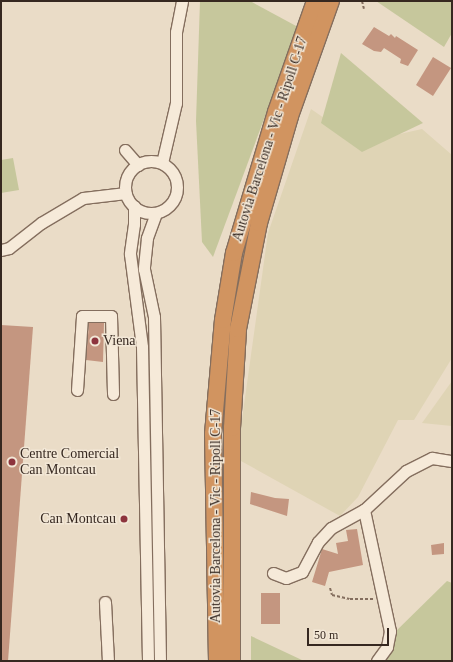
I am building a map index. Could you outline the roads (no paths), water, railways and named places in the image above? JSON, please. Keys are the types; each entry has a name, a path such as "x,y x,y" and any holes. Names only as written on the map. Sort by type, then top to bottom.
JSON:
{"highway":[{"name":"Autovia Barcelona - Vic - Ripoll C-17","path":"217,661 213,434 223,320 236,245 276,112 315,1"},
{"name":"Autovia Barcelona - Vic - Ripoll C-17","path":"232,661 232,428 238,329 258,223 290,116 330,1"}],"street":[{"path":"162,163 176,103 176,32 182,1"},
{"path":"125,150 138,165"},
{"path":"134,206 148,213 156,213 170,205 177,190 174,174 162,163 146,162 138,165 130,172 126,182 126,193 134,206 134,224 130,254 142,340 148,661"},
{"path":"1,250 10,248 41,223 83,198 126,193"},
{"path":"156,213 146,238 144,269 154,328 160,661"},
{"path":"77,390 82,316 111,316 113,394"},
{"path":"273,573 286,578 302,572 318,542 331,528 364,510 406,471 432,458 452,461"},
{"path":"364,510 390,631 386,647 377,661"},
{"path":"105,602 108,661"}],"place":[{"name":"Viena","path":"95,341"},
{"name":"Centre Comercial Can Montcau","path":"12,462"},
{"name":"Can Montcau","path":"124,519"}]}
